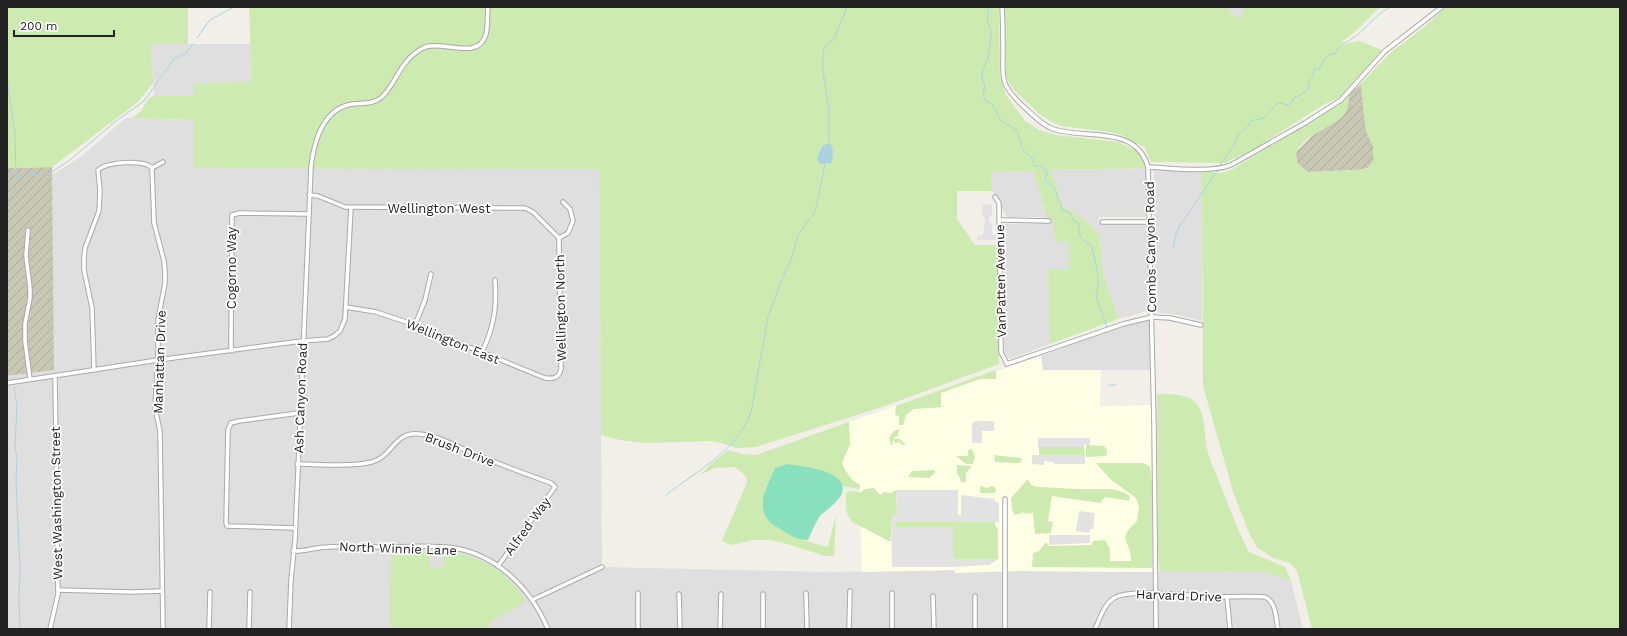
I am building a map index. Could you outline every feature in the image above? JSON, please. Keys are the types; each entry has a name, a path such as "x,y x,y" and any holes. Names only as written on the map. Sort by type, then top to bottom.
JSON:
{"street":[{"name":"Ash Canyon Road","path":"289,629 298,464 310,168 313,150 325,121 332,113 348,105 370,103 381,98 403,65 414,54 424,48 434,45 469,49 477,46 486,35 488,7"},
{"path":"1002,7 1003,68 1005,82 1008,89 1042,122 1055,130 1105,135 1129,143 1140,150 1144,155 1148,167"},
{"name":"Combs Canyon Road","path":"1156,629 1152,317 1148,167 1222,168 1231,165 1305,123 1341,100 1386,51 1442,7"},
{"path":"94,370 92,308 84,270 84,257 99,211 100,191 98,171 102,167 109,165 130,163 144,164 152,168 163,162"},
{"name":"Manhattan Drive","path":"152,168 154,223 164,261 165,272 165,283 158,320 158,360 155,408 160,435 163,629"},
{"name":"Wellington West","path":"309,194 351,208 525,208 533,212 560,238"},
{"name":"VanPatten Avenue","path":"995,197 999,203 1000,220 1001,352 1007,364 1123,324 1152,317"},
{"path":"560,238 568,233 574,221 570,209 563,202"},
{"path":"7,382 158,360 302,341 328,339 336,335 344,324 351,208"},
{"name":"Cogorno Way","path":"232,351 232,215 240,213 308,214"},
{"path":"1000,220 1049,221"},
{"path":"1102,222 1149,222"},
{"path":"28,230 26,256 30,293 25,324 25,341 30,379"},
{"name":"Wellington North","path":"557,376 561,369 560,238"},
{"path":"415,325 426,300 431,274"},
{"path":"482,352 492,327 497,302 495,280"},
{"name":"Wellington East","path":"346,307 376,312 415,325 545,378 551,379 557,376"},
{"path":"1152,317 1170,318 1201,325"},
{"name":"West Washington Street","path":"50,629 58,590 55,376"},
{"path":"295,528 227,526 228,437 229,425 233,422 299,413"},
{"name":"Brush Drive","path":"298,464 365,464 382,456 392,445 404,436 419,434 433,437 551,483 555,487"},
{"name":"Alfred Way","path":"498,566 555,487"},
{"path":"1004,499 1005,629"},
{"name":"North Winnie Lane","path":"294,551 324,547 446,547 475,554 498,566 514,579 532,600 548,629"},
{"path":"532,600 602,568"},
{"path":"58,590 132,592 162,591"},
{"path":"849,629 850,591"},
{"path":"209,629 210,592"},
{"path":"249,629 250,592"},
{"path":"638,593 638,629"},
{"path":"806,593 807,629"},
{"path":"892,593 892,629"},
{"name":"Harvard Drive","path":"1095,629 1105,608 1113,598 1122,594 1156,593 1268,598 1272,602 1278,629"},
{"path":"679,594 680,629"},
{"path":"720,629 721,594"},
{"path":"763,594 763,629"},
{"path":"933,596 934,629"},
{"path":"975,596 975,629"},
{"path":"1227,597 1230,629"}],"shaded area":[{"path":"1227,7 1244,7 1241,18 1233,16"},
{"path":"151,44 251,44 252,82 194,83 194,96 154,96"},
{"path":"1361,84 1366,131 1373,146 1374,160 1368,168 1357,170 1308,172 1297,163 1297,151 1313,135 1325,128 1348,104 1349,94"},
{"path":"126,118 194,120 194,168 599,168 602,567 826,572 955,570 955,573 1017,571 1263,571 1291,581 1303,629 7,629 7,376 54,370 52,175 82,156"},
{"path":"52,167 54,370 7,376 7,168"},
{"path":"1146,168 1147,215 1143,217 1098,217 1098,224 1144,223 1147,226 1149,307 1147,311 1118,319 1102,270 1100,234 1084,219 1063,206 1051,170"},
{"path":"1154,170 1202,171 1202,321 1178,315 1155,312"},
{"path":"1033,171 1047,217 1053,218 1055,241 1066,242 1069,247 1069,270 1048,270 1050,344 1010,359 1004,349 1005,224 1046,223 1042,217 1007,217 992,191 991,172"},
{"path":"982,205 992,205 992,216 989,216 989,223 992,223 992,234 989,235 996,235 996,240 977,240 977,236 984,233 985,217 982,217"},
{"path":"1148,320 1150,323 1150,370 1043,370 1041,356 1102,333"},
{"path":"1041,356 1043,370 1101,370 1100,406 1151,405 1152,572 1017,571 955,573 954,570 862,572 860,485 852,480 842,463 850,444 849,422"},
{"path":"994,421 994,431 982,431 982,443 972,443 972,425 973,422"},
{"path":"1038,438 1090,438 1090,445 1084,445 1084,447 1038,447"},
{"path":"1032,455 1085,455 1085,464 1054,464 1054,462 1044,461 1044,465 1032,464"},
{"path":"896,490 958,490 958,515 961,515 961,495 995,499 995,502 999,502 999,522 896,522 895,527 953,527 953,559 998,559 989,565 952,567 892,567 891,518 897,514"},
{"path":"1079,511 1095,513 1093,529 1090,529 1089,533 1076,531"},
{"path":"1049,535 1090,535 1090,543 1049,545"}],"green space":[{"path":"7,7 188,7 188,44 151,44 153,83 138,102 52,167 7,168"},
{"path":"249,7 999,7 1000,76 1006,95 1025,121 1039,130 1057,135 1118,142 1137,151 1146,168 1051,170 1063,206 1084,219 1100,234 1102,270 1118,319 1050,344 1048,270 1069,270 1069,247 1066,242 1055,242 1053,218 1047,217 1033,171 991,172 992,191 957,191 957,219 975,245 997,245 999,364 882,407 756,447 737,448 714,441 644,443 620,440 601,435 599,169 194,168 194,120 131,118 140,112 149,98 154,96 194,96 193,83 252,82"},
{"path":"1005,7 1227,7 1233,16 1241,17 1244,7 1382,7 1338,45 1359,41 1382,50 1340,97 1323,105 1256,148 1225,163 1151,162 1144,147 1121,135 1110,132 1061,126 1052,122 1038,113 1014,90 1006,75"},
{"path":"1446,7 1620,7 1620,629 1312,629 1297,571 1290,563 1271,557 1257,547 1249,533 1233,491 1203,386 1202,171 1222,173 1233,169 1349,94 1348,105 1344,115 1339,120 1306,140 1296,154 1297,162 1308,172 1357,170 1368,168 1374,160 1373,146 1366,131 1361,84 1391,52 1422,29"},
{"path":"996,370 996,379 980,379 941,393 941,406 945,407 914,409 906,415 903,425 899,425 899,416 895,415 896,406"},
{"path":"1157,394 1180,395 1191,399 1199,407 1203,417 1206,444 1210,458 1249,552 1285,567 1291,581 1263,571 1160,572 1158,554"},
{"path":"849,422 850,444 842,463 852,480 860,485 859,489 842,486 841,484 787,464 775,468 765,489 803,540 828,547 836,514 834,556 825,556 784,543 769,540 753,540 732,545 722,541 747,482 746,476 735,467 715,468 700,475 712,463 728,450 742,454 756,455"},
{"path":"899,429 898,436 894,439 900,439 906,445 902,445 899,442 895,443 893,440 892,442 894,444 891,445 889,438 894,431"},
{"path":"1086,445 1104,446 1107,450 1106,456 1086,457"},
{"path":"1084,446 1085,455 1039,455 1039,447"},
{"path":"972,449 975,456 973,464 966,464 956,456 968,456 968,451"},
{"path":"994,455 1021,458 1022,460 1020,463 995,462"},
{"path":"1096,463 1144,463 1150,467 1152,484 1152,568 1032,567 1033,553 1039,551 1046,542 1049,546 1091,545 1093,541 1105,540 1110,549 1110,561 1131,561 1129,548 1125,537 1130,528 1137,521 1139,507 1136,498 1110,479"},
{"path":"787,464 814,468 825,472 834,476 840,481 843,488 839,499 820,516 808,540 794,537 772,524 765,515 763,508 764,494 775,468"},
{"path":"957,465 972,466 966,473 966,482 961,482 957,474"},
{"path":"935,470 935,473 929,478 908,477 912,471"},
{"path":"1028,479 1031,485 1036,487 1107,489 1119,491 1130,496 1129,501 1105,497 1100,503 1052,496 1048,521 1053,522 1051,533 1035,534 1033,513 1025,514 1024,512 1015,515 1012,510 1011,498"},
{"path":"980,486 987,488 992,486 996,489 995,493 980,493"},
{"path":"874,488 880,495 884,492 891,493 896,490 897,514 891,519 891,541 852,522 847,514 846,493 848,491 862,492 864,489"},
{"path":"995,521 995,525 998,530 998,559 953,559 953,527 895,527 896,522"},
{"path":"391,550 429,551 430,567 444,567 443,550 481,560 501,572 510,580 526,601 489,623 492,629 390,629"}],"water":[{"path":"831,144 833,152 832,163 822,164 818,162 817,159 822,146"}],"waterway":[{"path":"197,38 210,20 234,7"},
{"path":"829,143 829,110 823,71 823,51 834,39 847,7"},
{"path":"989,7 987,21 991,30 991,38 988,59 983,68 982,78 985,86 983,94 985,100 992,104 1001,121 1017,131 1023,150 1033,159 1034,166 1042,166 1047,173 1045,179 1054,188 1058,200 1061,203 1061,210 1069,212 1075,222 1079,223 1081,237 1091,245 1098,277 1096,296 1107,327"},
{"path":"1220,165 1236,142 1238,134 1248,127 1250,121 1264,118 1278,103 1289,105 1295,97 1301,95 1309,88 1309,81 1312,78 1315,68 1318,70 1329,55 1335,54 1341,44 1355,37 1377,16 1390,7"},
{"path":"7,199 11,192 14,179 20,176 50,173 70,160 116,121 144,101 174,59 186,53 193,44"},
{"path":"7,79 15,133 16,178"},
{"path":"666,495 729,447 736,439 748,419 751,412 768,317 786,269 791,260 798,235 814,213 825,164"},
{"path":"1173,248 1179,227 1217,171"},
{"path":"1109,385 1116,385"},
{"path":"14,387 17,405 15,449 17,456 16,482 20,569 20,629"}]}
